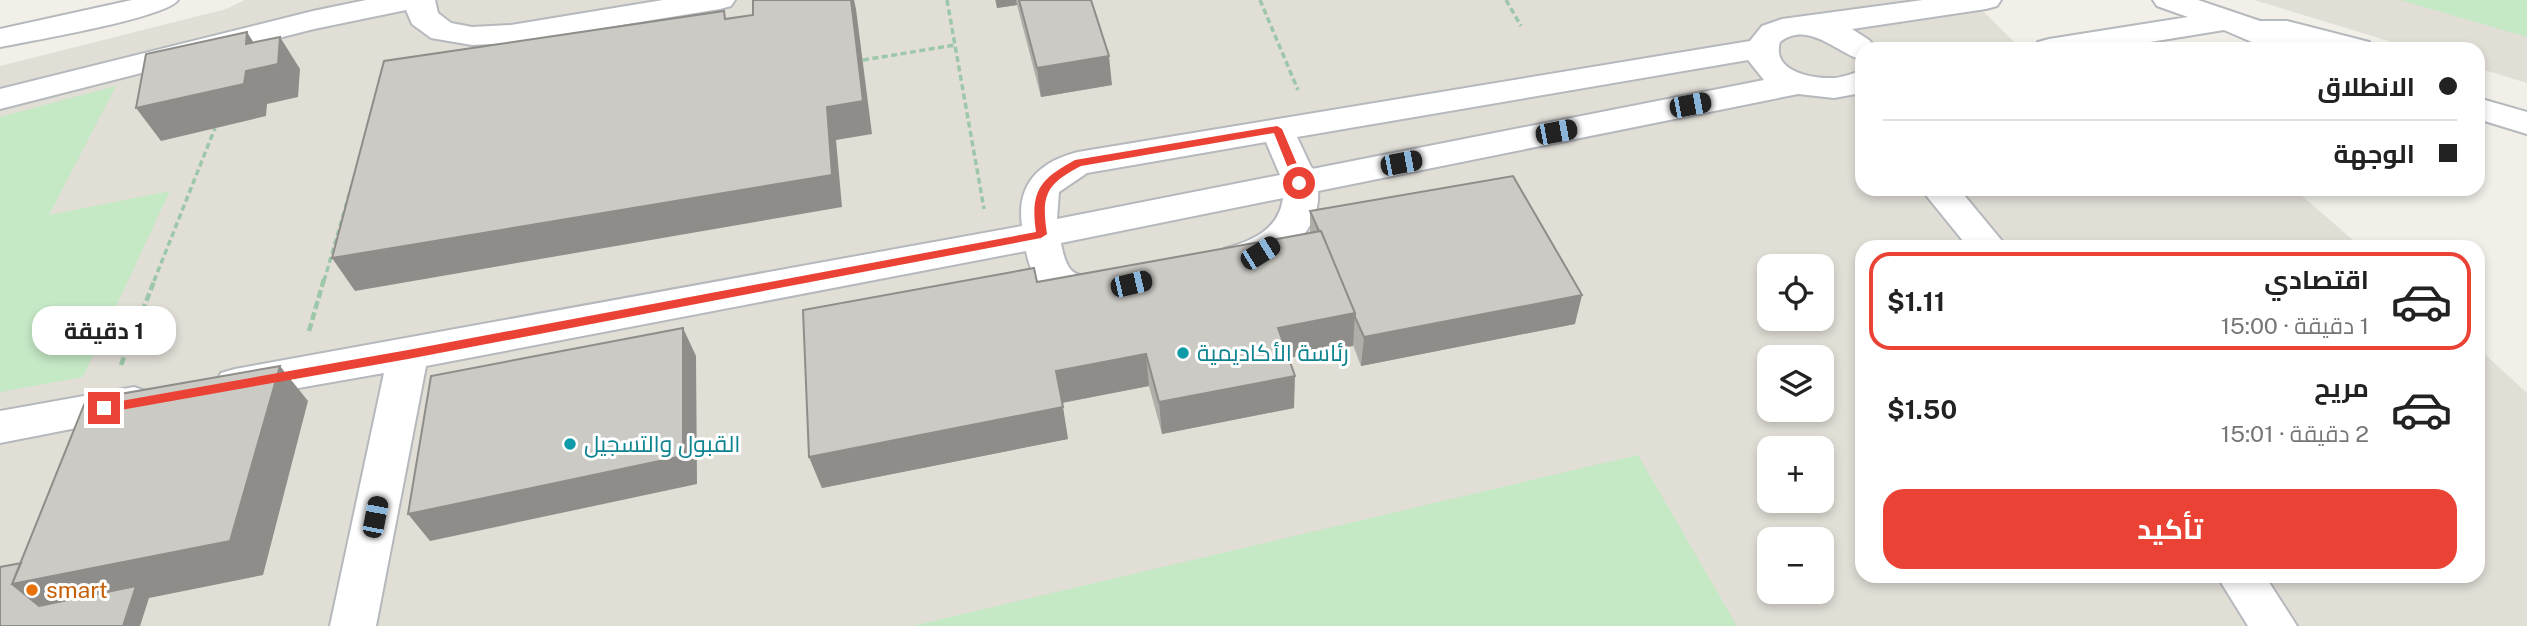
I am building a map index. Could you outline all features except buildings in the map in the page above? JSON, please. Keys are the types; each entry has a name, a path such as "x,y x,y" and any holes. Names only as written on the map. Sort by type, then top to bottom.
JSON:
{"street":[{"path":"0,38 135,9 163,0"},
{"path":"258,33 302,0"},
{"path":"0,99 258,33 412,0"},
{"path":"419,0 423,17 442,30 472,36 511,34 720,0"},
{"path":"1774,0 1800,27 1829,31 1855,44"},
{"path":"1855,88 1816,89 1797,84 1765,61 1762,48 1766,38 1778,30 1986,0"},
{"path":"2168,0 2238,24 2278,42"},
{"path":"2102,42 2238,24 2287,30 2332,42"},
{"path":"1131,284 1086,291 1069,288 1054,280 1047,268 1038,214 1040,194 1055,175 1078,163 1762,48"},
{"path":"207,389 990,245 1797,84"},
{"path":"2485,88 2527,101"},
{"path":"2485,110 2527,123"},
{"path":"1208,265 1260,253 1281,240 1295,222 1302,202 1299,183 1277,129"},
{"path":"1945,196 1983,240"},
{"path":"353,626 408,354"},
{"path":"0,427 168,396"},
{"path":"2245,583 2274,626"}],"path":[{"path":"947,0 990,245"},
{"path":"1261,0 1312,123"},
{"path":"1506,0 1521,26"},
{"path":"863,60 955,45"},
{"path":"104,408 215,128"},
{"path":"297,372 354,175"}],"shaded area":[{"path":"245,0 1972,0 2014,42 1855,42 1855,196 2302,196 2353,240 1855,240 1855,583 2485,583 2485,354 2527,393 2527,626 0,626 0,66 226,9"},
{"path":"2254,0 2527,0 2527,83 2485,70 2485,42 2392,42"}],"green space":[{"path":"2400,0 2527,0 2527,37"},
{"path":"116,86 49,215 170,191 83,377 0,392 0,117"},
{"path":"1638,455 1737,626 912,626"}],"place":[{"name":"رئاسة الأكاديمية","path":"1183,353"},
{"name":"القبول والتسجيل","path":"570,444"},
{"name":"smart","path":"32,590"}],"route":[{"path":"104,408 408,354 1041,234 1038,214 1040,194 1055,175 1078,163 1277,129 1299,183"}]}
